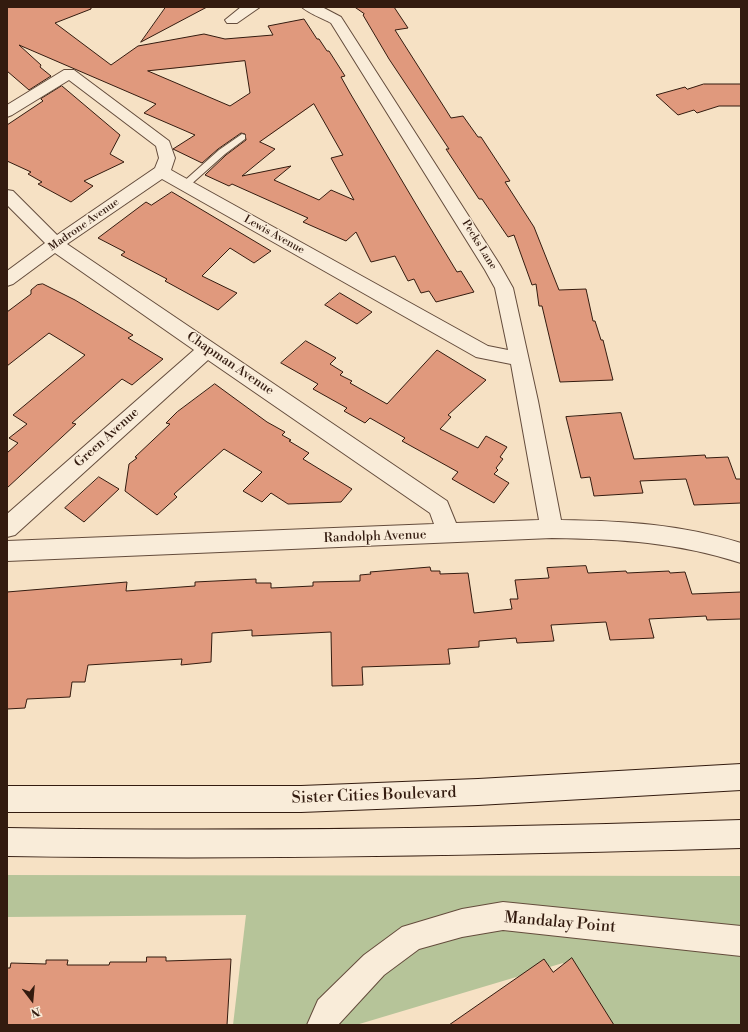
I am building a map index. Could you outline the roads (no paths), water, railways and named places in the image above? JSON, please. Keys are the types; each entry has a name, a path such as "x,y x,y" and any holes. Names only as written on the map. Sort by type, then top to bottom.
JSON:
{"street":[{"path":"232,20 243,11 253,7"},
{"name":"Pecks Lane","path":"309,7 323,12 336,20 494,269 504,288 552,529"},
{"path":"7,112 70,73 163,144 167,158 162,172"},
{"name":"Lewis Avenue","path":"162,172 482,352 519,359"},
{"name":"Madrone Avenue","path":"7,280 55,244 162,172"},
{"name":"Chapman Avenue","path":"7,195 55,244 71,258 208,348 439,507 449,534"},
{"name":"Green Avenue","path":"7,528 208,348"},
{"name":"Randolph Avenue","path":"7,552 552,529 633,530 664,533 710,542 741,553"},
{"name":"Sister Cities Boulevard","path":"7,799 301,799 478,792 741,777"},
{"path":"7,842 130,844 338,843 560,840 741,834"},
{"name":"Mandalay Point","path":"322,1025 329,1011 374,965 412,937 462,923 503,916 741,942"}],"lane":[{"path":"185,186 222,152 242,137"}]}
